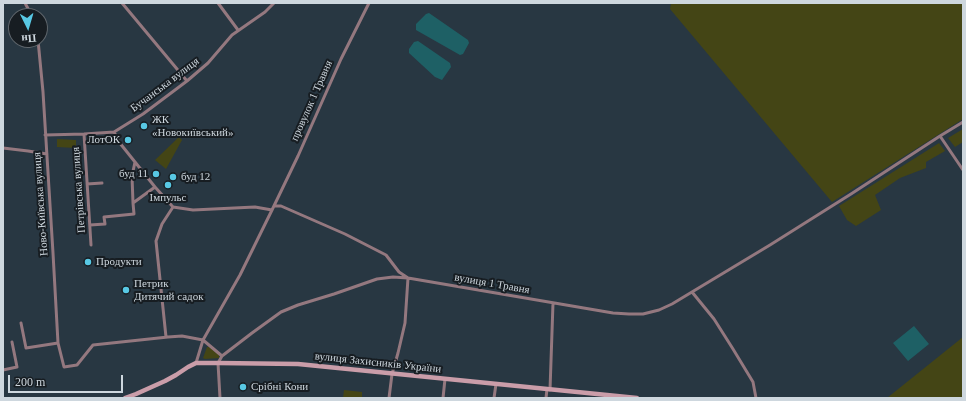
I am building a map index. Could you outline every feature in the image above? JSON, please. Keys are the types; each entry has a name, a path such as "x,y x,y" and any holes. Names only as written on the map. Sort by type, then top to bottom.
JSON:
{"street":[{"path":"122,3 187,81"},
{"path":"218,3 238,30"},
{"name":"Бучанська вулиця","path":"45,135 114,132 143,114 187,81 208,63 232,35 265,12 274,3"},
{"name":"провулок 1 Травня","path":"196,364 203,340 240,275 298,156 341,59 369,3"},
{"name":"Ново-Київська вулиця","path":"39,48 43,92 58,343 64,367 77,365 93,345 166,337"},
{"name":"вулиця 1 Травня","path":"218,362 222,356 270,319 282,312 298,305 377,279 393,277 408,278 613,313 642,314 659,310 672,304 770,245 963,122"},
{"path":"114,132 135,162 173,207 193,210 255,207 273,208 281,206 345,234 386,255 399,272 408,278 405,323 392,374 389,398"},
{"name":"Петрівська вулиця","path":"84,134 91,245"},
{"path":"940,136 963,170"},
{"path":"3,148 46,154"},
{"path":"90,225 105,224 104,216 134,214 132,176 135,162"},
{"path":"87,184 102,183"},
{"path":"133,203 155,187"},
{"path":"173,207 162,224 156,241 166,337 182,336 203,340 222,356"},
{"path":"692,292 714,319 733,348 753,382 756,398"},
{"path":"546,398 548,389 553,303"},
{"path":"21,323 26,348 58,343"},
{"path":"3,370 17,367 12,342"},
{"path":"218,362 220,398"},
{"name":"вулиця Захисників України","path":"125,398 165,381 188,367 196,364 218,362 298,364 548,389 598,396 637,398"},
{"path":"443,398 445,379"},
{"path":"494,398 496,384"}],"shaded area":[{"path":"671,3 963,3 963,119 832,202 670,9"},
{"path":"429,13 468,40 469,43 463,54 460,55 416,30 416,24"},
{"path":"418,41 450,63 451,67 442,80 435,77 409,53 409,49 414,42"},
{"path":"963,129 963,142 955,147 948,138"},
{"path":"179,137 182,140 166,169 155,160"},
{"path":"57,139 76,140 76,148 57,147"},
{"path":"939,143 945,151 926,162 926,168 900,178 875,195 881,210 856,226 847,220 839,206"},
{"path":"914,326 929,344 908,361 893,343"},
{"path":"963,337 963,398 887,398"},
{"path":"207,347 219,355 219,358 203,358"},
{"path":"344,390 362,392 362,398 343,398"}],"place":[{"name":"ЖК «Новокиївський»","path":"144,126"},
{"name":"ЛотОК","path":"128,140"},
{"name":"буд 11","path":"156,174"},
{"name":"буд 12","path":"173,177"},
{"name":"Імпульс","path":"168,185"},
{"name":"Продукти","path":"88,262"},
{"name":"Петрик Дитячий садок","path":"126,290"},
{"name":"Срібні Кони","path":"243,387"}]}
